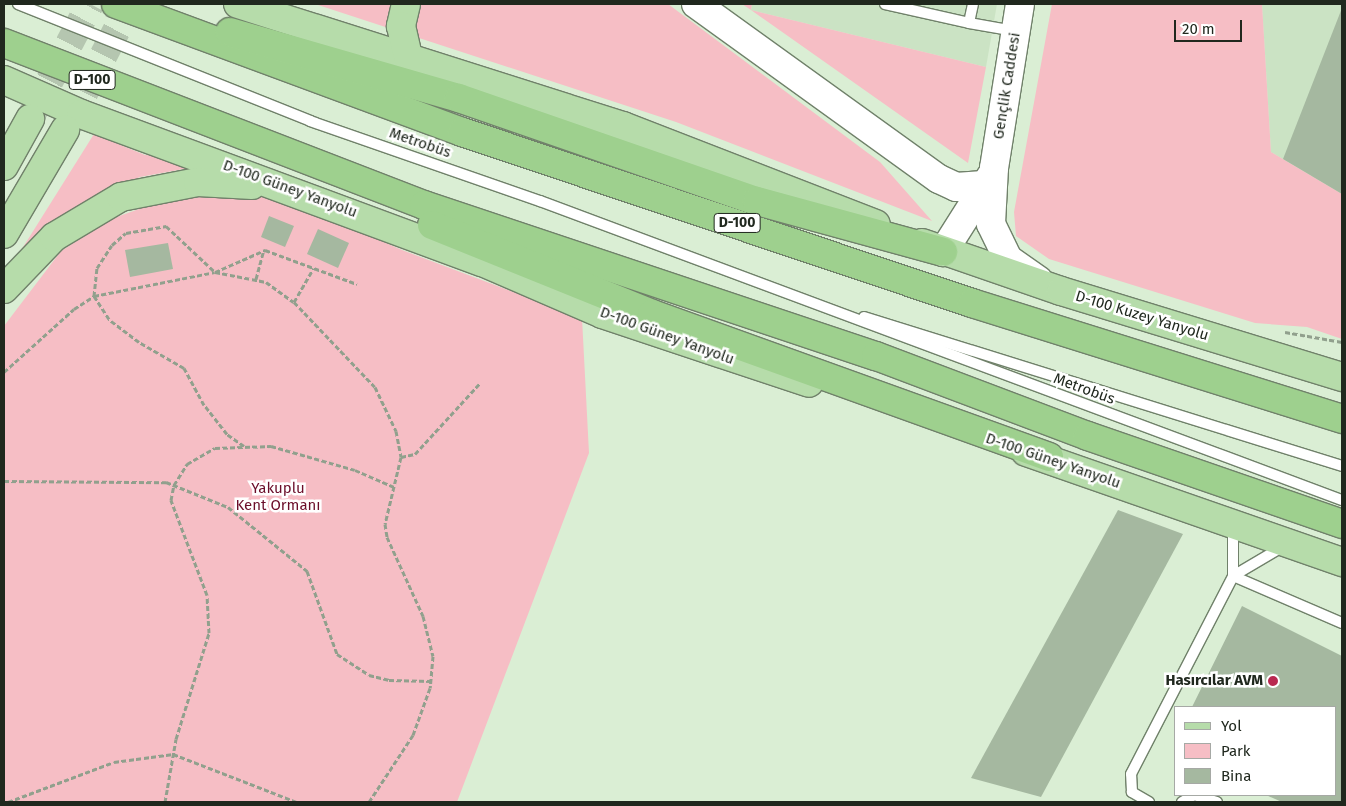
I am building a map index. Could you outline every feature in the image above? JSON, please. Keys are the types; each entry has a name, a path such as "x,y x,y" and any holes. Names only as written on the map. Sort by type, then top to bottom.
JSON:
{"highway":[{"path":"126,8 312,54 468,102 757,201 943,252"},
{"name":"D-100","path":"126,8 462,132 972,303 1342,419"},
{"name":"D-100","path":"4,43 327,170 876,356 1097,440 1342,524"},
{"path":"327,170 372,200 526,264 1049,457"}],"main road":[{"path":"238,4 408,56"},
{"path":"406,4 401,26 408,56"},
{"path":"696,4 939,179 956,187 991,177"},
{"name":"Gençlik Caddesi","path":"1020,4 991,177 991,224 998,245 1026,274 1061,291"},
{"name":"D-100 Kuzey Yanyolu","path":"408,56 716,160 943,252 1061,291 1342,377"},
{"name":"D-100 Güney Yanyolu","path":"4,80 81,114 296,190 602,314 744,363 1049,457 1342,562"},
{"path":"4,166 30,119"},
{"path":"4,234 64,130"},
{"path":"943,252 991,177"},
{"path":"4,289 54,237 121,197 198,182 296,190"}],"lane":[{"name":"Metrobüs","path":"18,4 310,121 815,303 1342,500"},
{"path":"885,4 969,23 1015,31"},
{"path":"969,23 973,4"},
{"name":"Metrobüs","path":"815,303 1168,408 1342,466"},
{"path":"1149,802 1132,792 1132,774 1233,576 1233,524"},
{"path":"1233,576 1288,543"},
{"path":"1233,576 1342,623"},
{"path":"1197,796 1217,802"}],"path":[{"path":"245,446 227,434 204,405 184,368 139,342 109,319 94,296 97,268 126,233 166,226 215,272 256,279 294,302 375,387 390,415 401,457 386,524 387,537 425,623 433,656 431,681 413,735 369,802"},
{"path":"256,279 265,250"},
{"path":"4,372 74,309 94,296 215,272 265,250 357,284"},
{"path":"294,302 314,268"},
{"path":"1275,331 1342,342"},
{"path":"401,457 415,454 480,383"},
{"path":"165,802 173,754 204,658 210,614 173,511 174,485 199,454 245,446 294,451 394,487"},
{"path":"4,481 174,485 228,507 307,571 332,648 348,664 389,680 431,681"},
{"path":"8,802 114,762 173,754 297,802"}],"shaded area":[{"path":"752,4 997,4 986,67 751,10"},
{"path":"1262,4 1342,4 1342,194 1271,152"}],"green space":[{"path":"315,4 668,4 880,162 932,221 676,122"},
{"path":"742,4 752,4 751,10"},
{"path":"1052,4 1262,4 1271,152 1342,194 1342,339 1307,327 1255,323 1049,259 1016,236 1014,212"},
{"path":"751,10 986,67 968,163"},
{"path":"94,134 145,155 180,157 200,166 140,177 96,196 60,220 15,260"},
{"name":"Yakuplu Kent Ormanı","path":"227,193 288,200 402,250 582,318 589,453 457,802 4,802 4,326 61,251 111,219 156,203"}],"building":[{"path":"1342,8 1342,194 1283,159"},
{"path":"269,216 294,226 285,247 261,237"},
{"path":"318,229 349,243 338,268 307,254"},
{"path":"168,243 173,269 130,277 125,250"},
{"path":"1118,510 1183,534 1041,797 971,778"},
{"name":"Hasırcılar AVM","path":"1242,606 1342,656 1342,802 1282,802 1268,796 1336,796 1336,706 1192,706"}],"tunnel":[{"path":"30,118 90,4"},
{"path":"65,130 130,4"}],"place":[{"name":"Hasırcılar AVM","path":"1273,681"}]}
